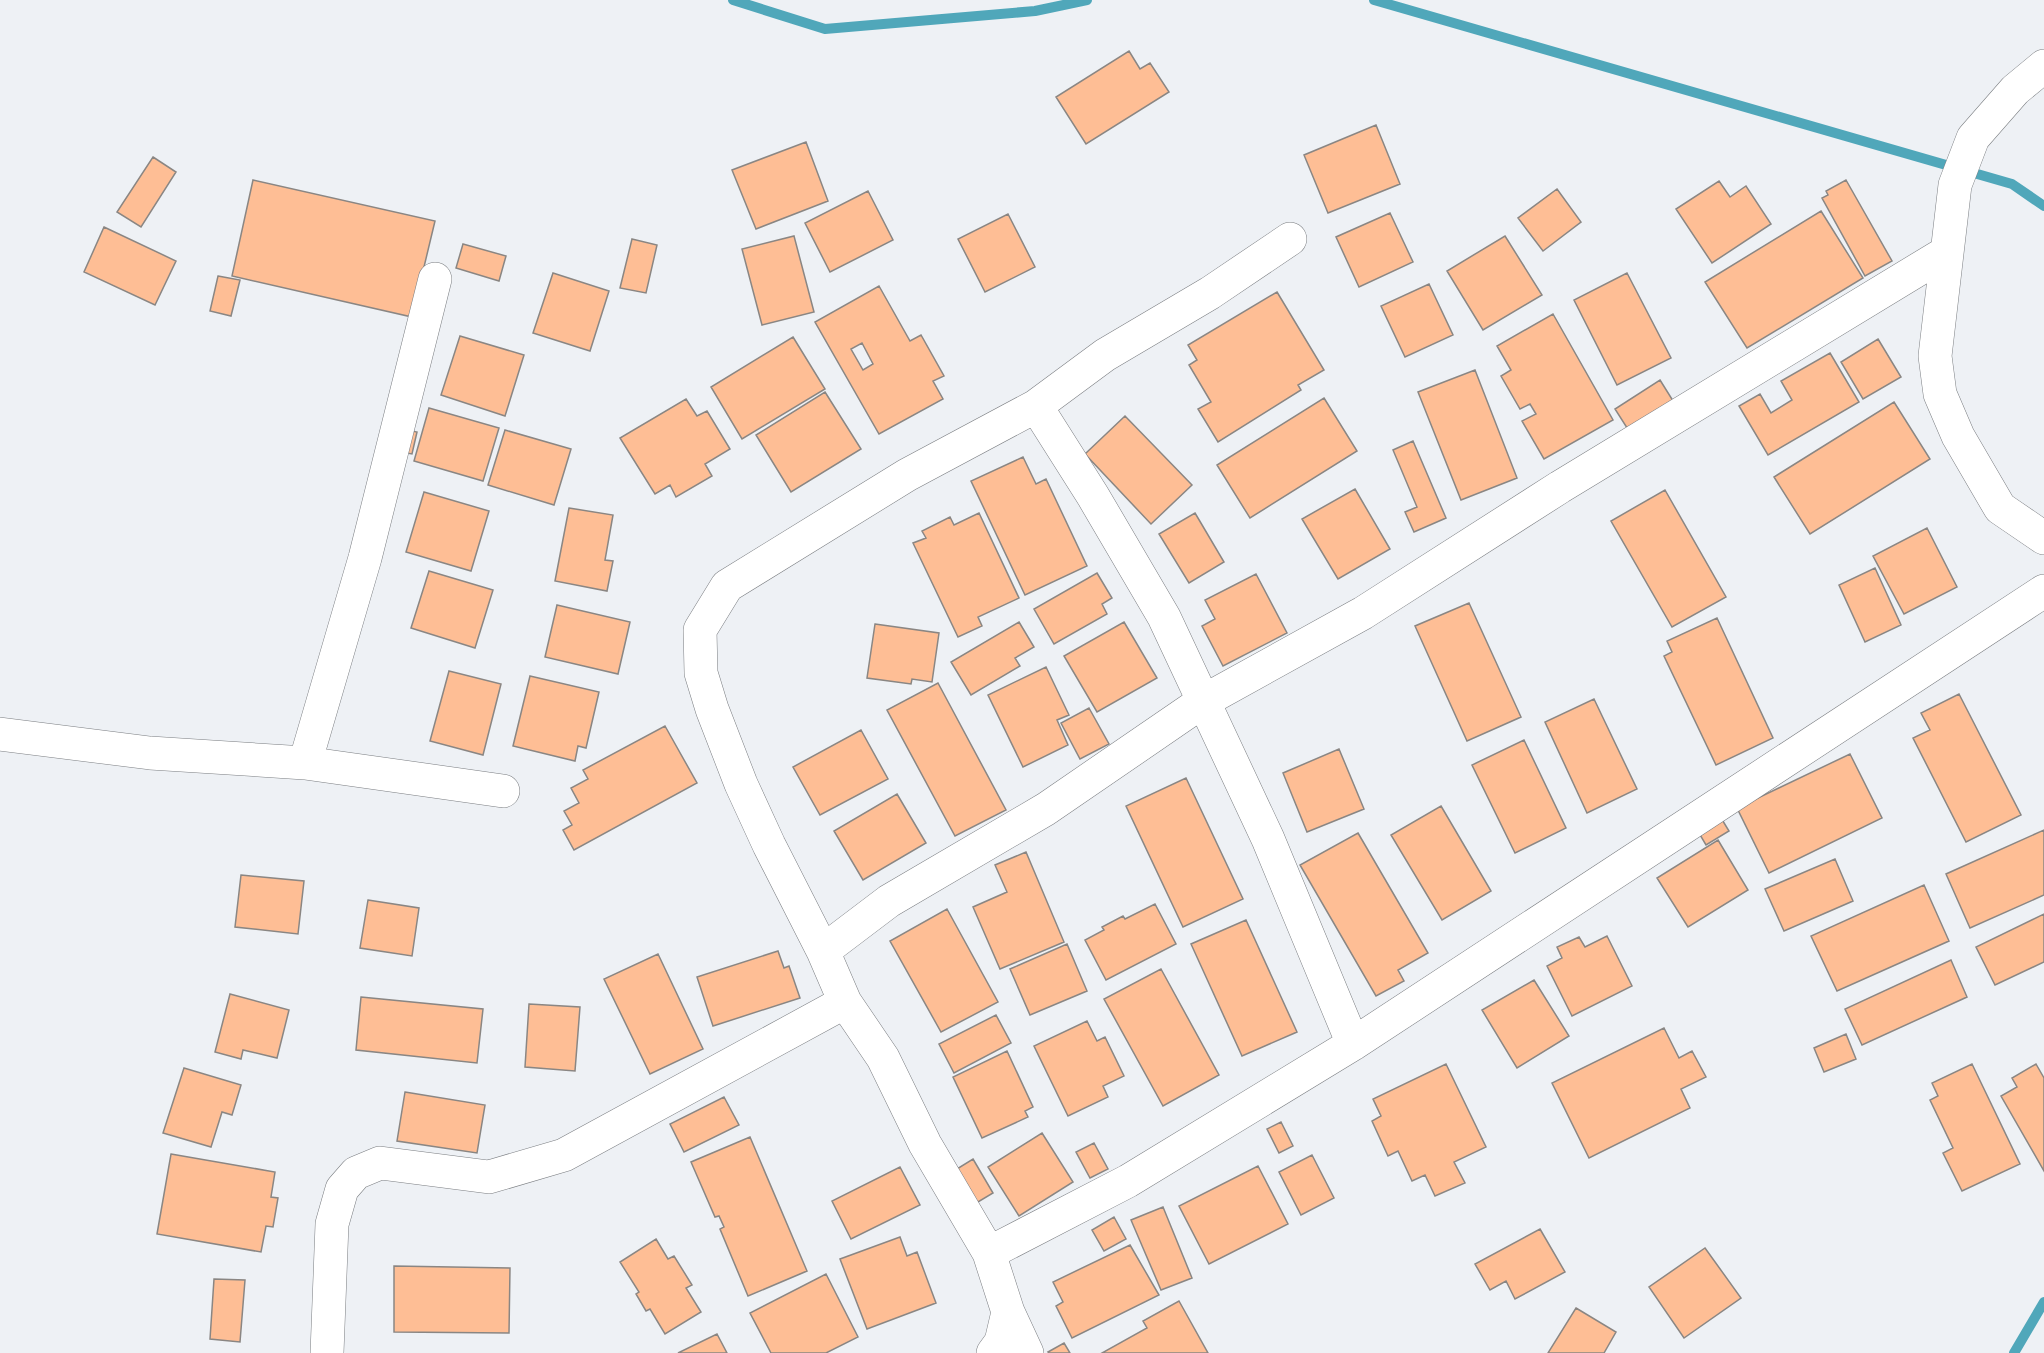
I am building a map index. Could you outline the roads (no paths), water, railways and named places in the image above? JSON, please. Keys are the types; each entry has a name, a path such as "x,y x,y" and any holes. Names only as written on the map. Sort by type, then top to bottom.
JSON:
{"street":[{"path":"2044,66 2015,90 1973,138 1955,185 1935,356 1941,394 1958,436 2000,508 2044,538"},
{"path":"1027,1353 1008,1312 989,1253 925,1144 883,1059 845,1002 823,951 750,805 700,674 700,630 727,586 907,475 1035,406 1105,355 1210,293 1290,239"},
{"path":"823,951 888,901 1046,809 1202,702 1363,613 1560,487 1947,252"},
{"path":"305,763 365,558 435,279"},
{"path":"1035,406 1099,506 1164,617 1268,839 1353,1044"},
{"path":"989,1253 1128,1181 1353,1044 2044,591"},
{"path":"0,734 150,753 305,763 503,791"},
{"path":"327,1353 332,1224 342,1189 356,1173 380,1163 489,1177 564,1155 845,1002"},
{"path":"993,1353 1001,1342 1008,1312"}],"waterway":[{"path":"733,0 825,29 1035,11 1087,0"},
{"path":"1374,0 2012,184 2044,206"},
{"path":"2014,1353 2044,1302"}]}
